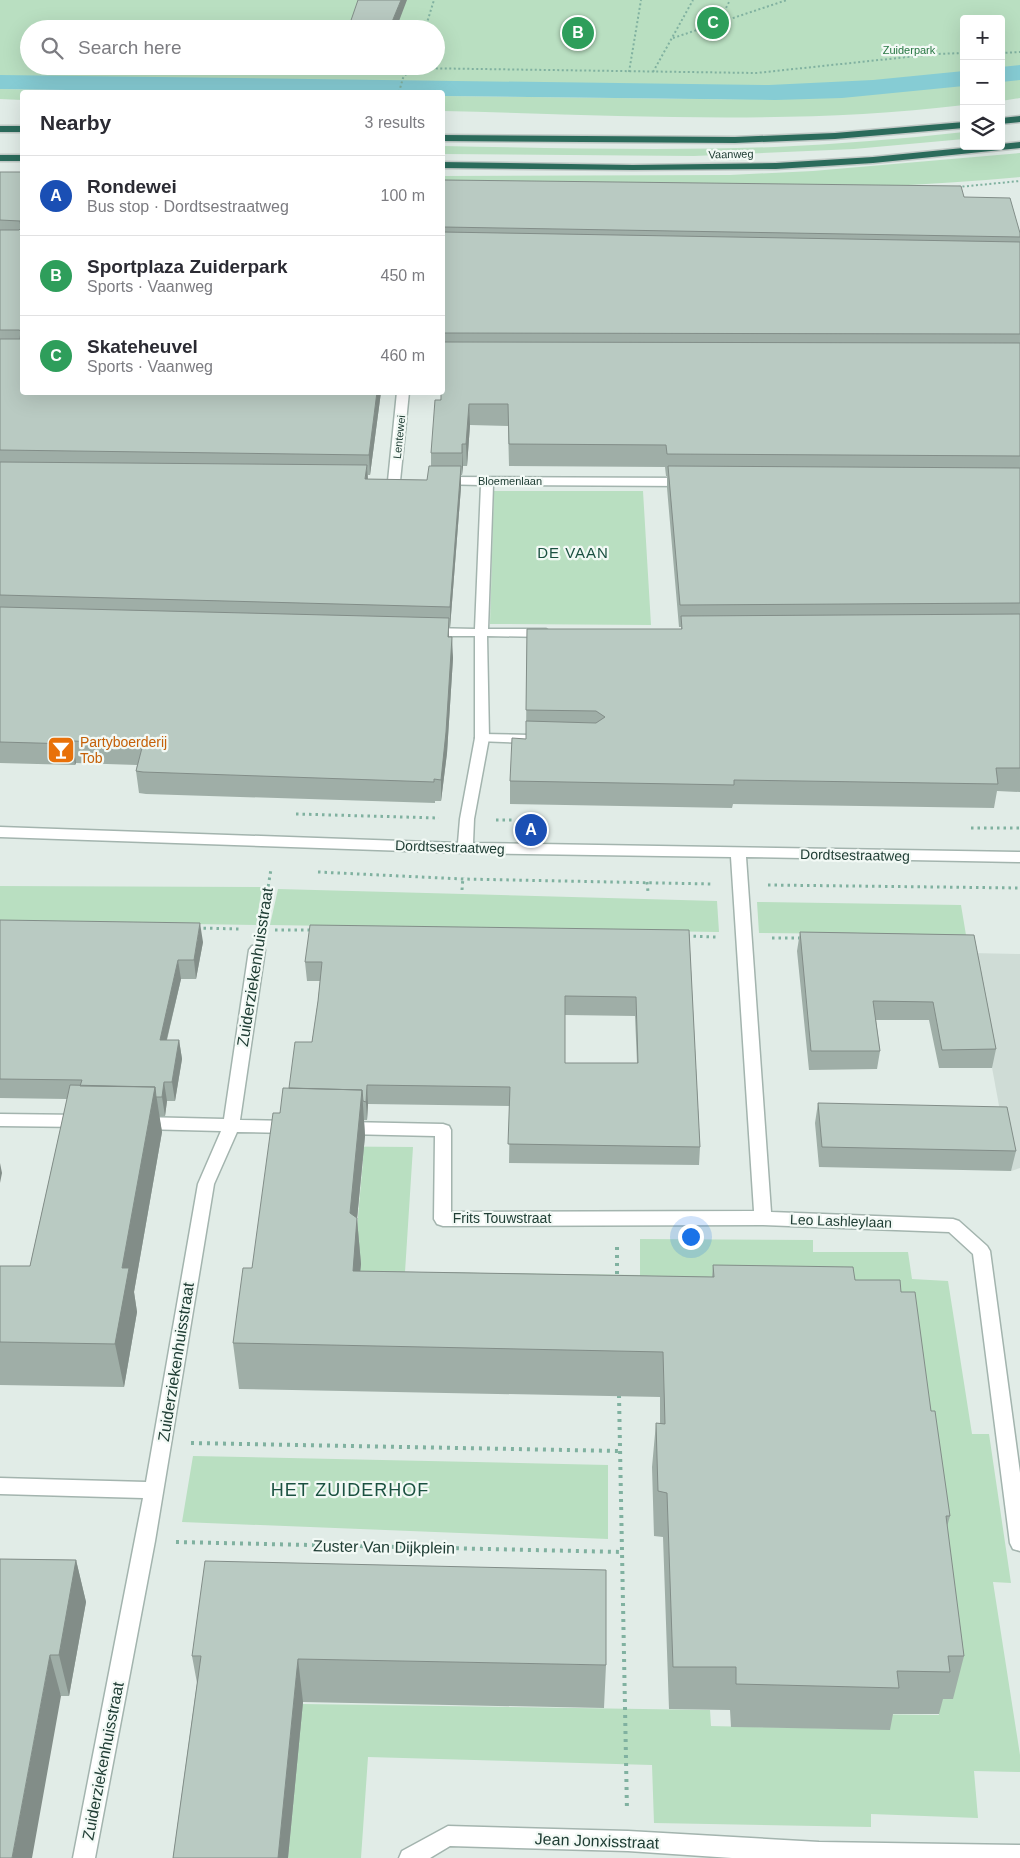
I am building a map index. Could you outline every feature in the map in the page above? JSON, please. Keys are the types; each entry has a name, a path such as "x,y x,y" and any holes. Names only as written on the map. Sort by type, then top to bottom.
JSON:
{"highway":[{"path":"1005,121 1020,119"},
{"name":"Vaanweg","path":"445,138 735,140 835,136 960,125"},
{"path":"0,128 20,129"},
{"name":"Vaanweg","path":"445,164 595,167 825,164 914,157 1020,145"},
{"path":"0,158 20,158"}],"street":[{"name":"Lentewei","path":"394,481 403,395"},
{"name":"Bloemenlaan","path":"431,481 694,482"},
{"path":"465,848 467,819 482,738 481,634 487,481"},
{"path":"418,632 481,634 561,633"},
{"path":"482,738 548,739"},
{"name":"Dordtsestraatweg","path":"0,832 465,848 1020,856"},
{"path":"738,853 763,1218"},
{"name":"Zuiderziekenhuisstraat","path":"84,1858 145,1542 206,1184 232,1126 246,1016 257,950"},
{"path":"0,1120 96,1122"},
{"path":"125,1122 306,1127"},
{"name":"Frits Touwstraat","path":"334,1128 443,1130 443,1219 763,1218"},
{"name":"Leo Lashleylaan","path":"763,1218 953,1226 981,1251 1017,1508 1020,1543"},
{"path":"0,1486 154,1490"},
{"name":"Jean Jonxisstraat","path":"410,1858 448,1836 628,1841 819,1856"},
{"path":"819,1856 1020,1856"}],"path":[{"path":"428,20 434,0"},
{"path":"629,72 641,0"},
{"path":"653,72 693,0"},
{"path":"718,24 730,0"},
{"path":"672,38 787,0"},
{"path":"1005,53 1020,52"},
{"path":"445,68 756,73 936,54 960,54"},
{"path":"400,90 405,75"},
{"name":"Zuiderziekenhuisstraat","path":"257,950 271,869"},
{"path":"462,890 463,879"},
{"path":"194,928 320,930"},
{"path":"685,936 802,938"},
{"path":"616,1217 617,1286"},
{"path":"619,1392 628,1841"},
{"path":"162,1442 620,1451"},
{"name":"Zuster Van Dijkplein","path":"145,1542 622,1552"}],"shaded area":[{"path":"971,953 1020,954 1020,1168 1011,1171"}],"green space":[{"name":"Zuiderpark","path":"0,0 1020,0 1020,98 1005,100 1005,15 960,15 960,105 834,115 769,117 573,115 445,111 445,96 775,100 445,94 445,90 221,90 0,86"},
{"path":"0,89 67,90 20,90 20,100 0,99"},
{"path":"960,132 960,139 854,149 694,156 445,154 445,146 692,149 846,143"},
{"path":"1020,153 1020,177 948,183 731,190 445,187 445,176 730,175 813,171"},
{"path":"494,491 643,491 651,625 490,624"},
{"path":"0,886 262,887 256,925 0,921"},
{"path":"278,889 717,901 719,932 270,925"},
{"path":"757,902 961,905 966,935 759,933"},
{"path":"280,1146 413,1147 405,1272 640,1275 640,1239 813,1240 813,1252 908,1252 912,1279 948,1281 972,1434 989,1434 1011,1583 993,1582 1020,1755 1020,1772 974,1771 978,1818 871,1814 871,1827 654,1823 652,1765 368,1757 361,1858 288,1858 302,1704 710,1710 711,1726 851,1729 850,1714 939,1715 893,1325 349,1316 363,1161"},
{"path":"193,1456 608,1465 608,1539 182,1522"}],"water":[{"path":"1020,65 1020,80 1005,82 1005,67"},
{"path":"960,71 960,86 842,98 775,100 445,96 445,90 0,89 0,75 769,85 873,80"}],"building":[{"path":"358,0 401,0 393,20 351,20"},
{"path":"0,172 20,172 20,221 0,220"},
{"path":"445,180 961,186 964,197 1010,198 1020,237 445,227"},
{"path":"0,230 19,230 20,330 0,330"},
{"path":"445,232 1020,242 1020,334 445,333"},
{"path":"0,339 20,339 20,395 377,395 369,455 0,450"},
{"path":"445,342 1020,343 1020,456 667,454 666,445 509,444 508,404 469,404 466,444 462,444 462,453 431,453 435,400 441,400 441,395 445,395"},
{"path":"0,462 367,465 365,479 427,480 429,466 461,466 450,607 0,595"},
{"path":"668,466 1020,468 1020,603 680,605"},
{"path":"0,607 449,618 448,637 452,637 441,780 434,779 434,782 143,772 136,771 143,744 73,741 72,744 0,742"},
{"path":"1020,614 1020,768 996,768 998,784 734,780 734,785 510,781 512,738 526,739 526,721 596,723 605,717 596,711 526,710 527,629 682,629 681,616"},
{"path":"0,920 200,923 194,960 178,960 160,1040 179,1040 172,1082 164,1082 162,1097 156,1097 155,1087 80,1086 82,1080 0,1079"},
{"path":"310,925 689,930 700,1147 508,1144 510,1087 367,1085 366,1102 363,1101 362,1090 289,1088 295,1042 312,1042 318,1001 322,962 305,962","holes":["565,996 636,997 638,1063 565,1063"]},
{"path":"800,932 974,935 996,1049 942,1050 933,1002 873,1001 880,1051 811,1051"},
{"path":"70,1085 155,1087 122,1268 129,1268 115,1344 0,1342 0,1266 30,1266"},
{"path":"283,1088 362,1090 350,1213 357,1218 353,1271 714,1277 713,1265 853,1267 855,1280 900,1280 901,1292 915,1292 931,1411 935,1411 950,1516 946,1516 964,1656 948,1656 950,1672 897,1671 899,1688 736,1684 736,1667 673,1667 667,1493 658,1491 656,1423 665,1424 663,1352 233,1343 243,1268 252,1268 273,1113 280,1113"},
{"path":"818,1103 1007,1107 1016,1151 822,1147"},
{"path":"0,1559 76,1560 59,1655 50,1655 12,1858 0,1858"},
{"path":"205,1561 606,1570 606,1665 298,1659 278,1858 173,1858 201,1656 192,1656"}],"place":[{"name":"Skateheuvel","path":"713,23"},
{"name":"Sportplaza Zuiderpark","path":"578,33"},
{"name":"Partyboerderij Tob","path":"61,750"},
{"name":"Rondewei","path":"531,830"}],"district":[{"name":"DE VAAN","path":"573,552"},
{"name":"HET ZUIDERHOF","path":"350,1490"}]}
